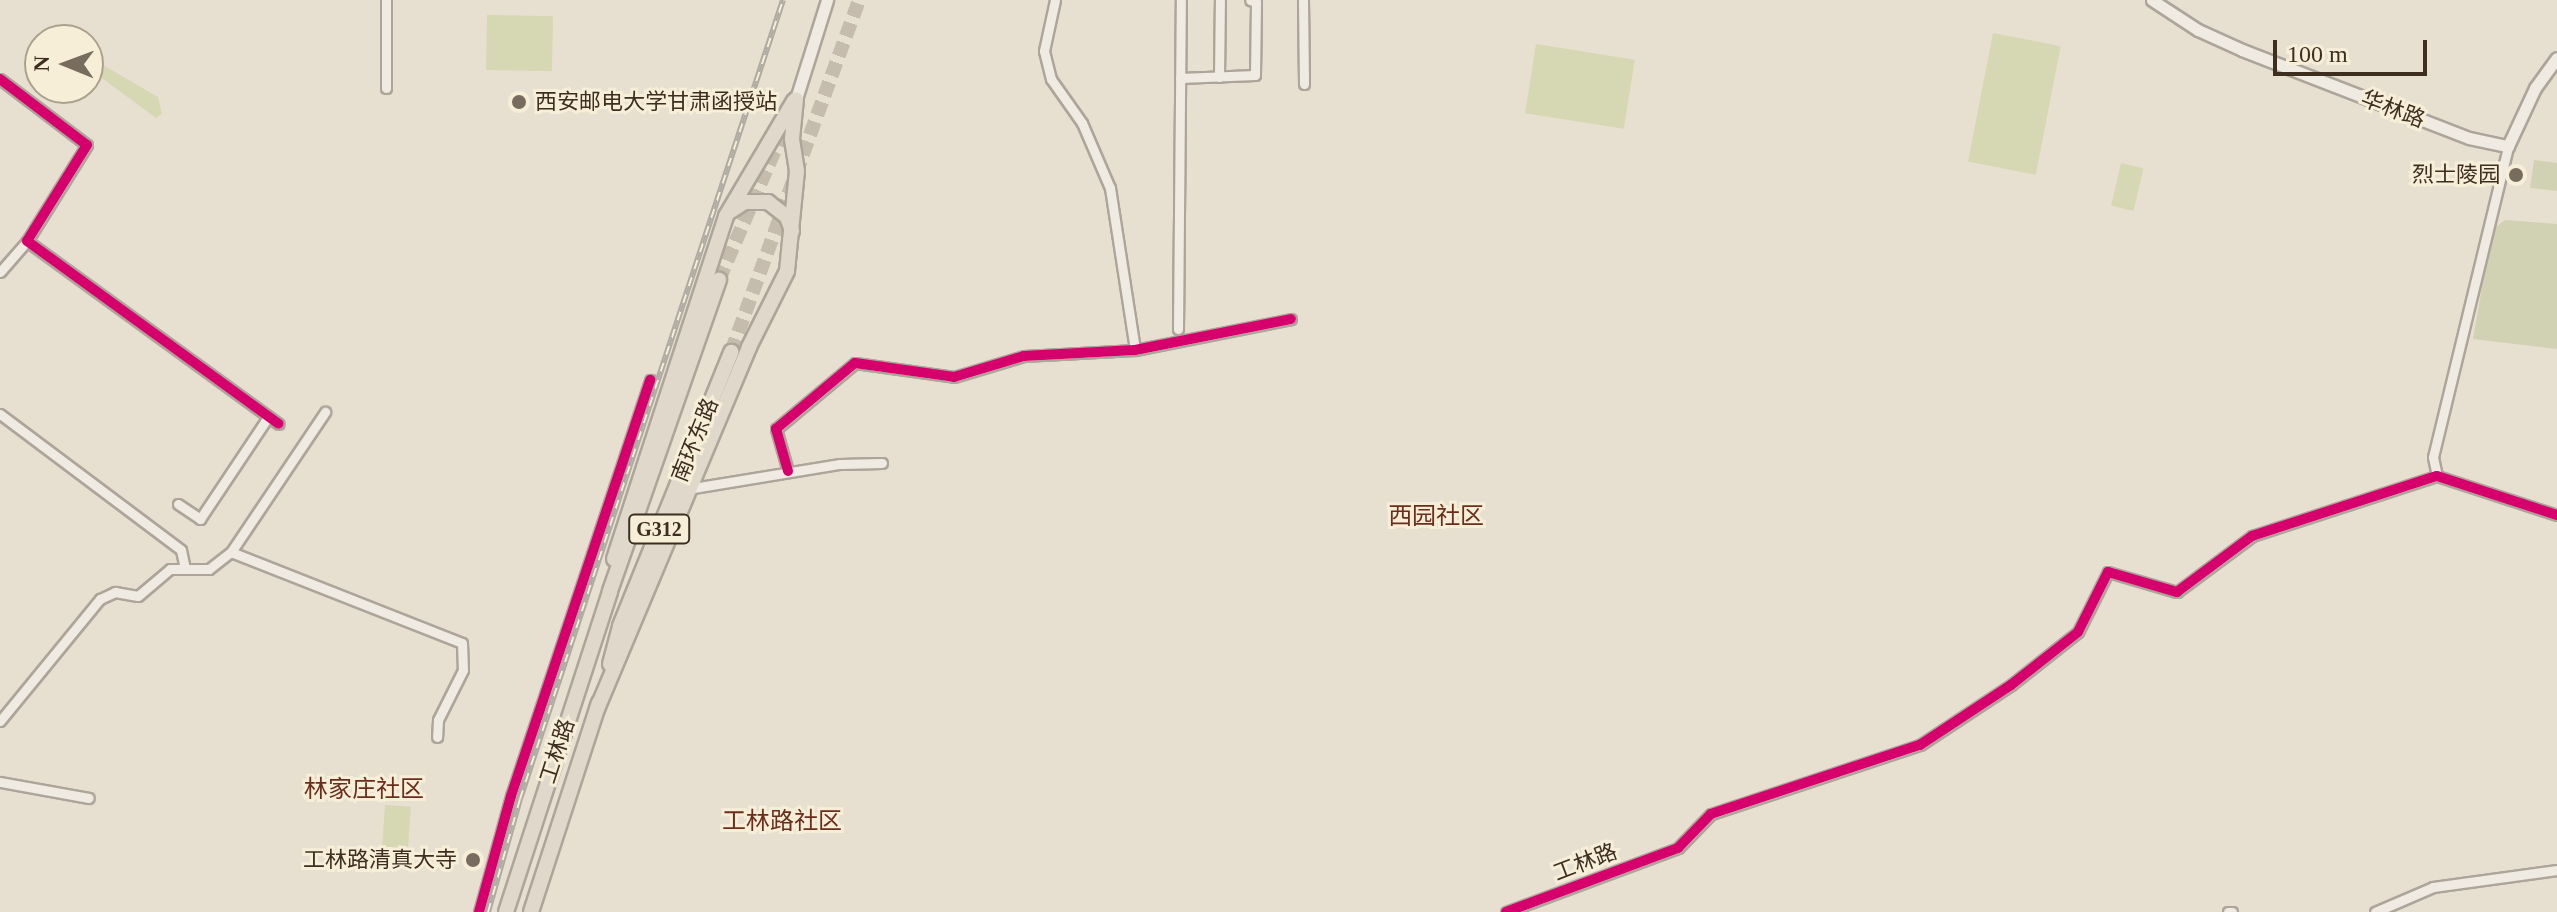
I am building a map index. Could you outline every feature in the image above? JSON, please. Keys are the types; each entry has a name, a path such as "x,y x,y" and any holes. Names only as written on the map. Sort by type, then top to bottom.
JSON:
{"highway":[{"path":"610,591 616,542 726,216 796,99"},
{"path":"597,709 693,488 749,347 787,271 793,240 796,99"},
{"path":"726,216 745,202 768,202 787,217 793,240"},
{"name":"南环东路","path":"610,591 719,280"},
{"name":"南环东路","path":"597,709 620,626 731,352"},
{"name":"工林路","path":"506,912 610,591"},
{"name":"工林路","path":"531,912 597,709"}],"street":[{"path":"386,0 386,88"},
{"path":"796,99 827,0"},
{"path":"1055,0 1044,51 1051,79 1082,123 1110,188 1135,350"},
{"path":"1178,329 1181,0"},
{"path":"1219,77 1220,0"},
{"path":"1180,78 1255,75 1256,2 1250,0"},
{"path":"1303,0 1304,84"},
{"name":"华林路","path":"2152,0 2198,30 2242,50 2469,138 2508,146"},
{"path":"2557,58 2535,88 2508,146 2433,457 2437,476 2557,515"},
{"path":"0,79 87,145 27,241 0,272"},
{"path":"27,241 279,424"},
{"path":"788,471 776,429 855,363 954,377 1024,356 1135,350 1291,319"},
{"path":"479,912 511,796 650,380"},
{"path":"0,721 100,599 115,592 138,596 170,569 209,569 231,552 325,412"},
{"path":"0,414 181,550 185,569"},
{"path":"178,504 200,519 268,417"},
{"path":"633,430 652,437"},
{"path":"693,488 788,471 882,463"},
{"name":"工林路","path":"1506,912 1678,848 1711,814 1920,745 2011,685 2078,632 2108,572 2177,592 2252,536 2437,476"},
{"path":"231,552 462,643 463,670 438,720 437,737"},
{"path":"0,782 89,798"},
{"path":"2375,912 2433,887 2557,870"}],"green space":[{"path":"487,15 553,16 552,71 486,70"},
{"path":"1993,33 2061,46 2036,175 1968,162"},
{"path":"1536,44 1635,60 1624,129 1525,113"},
{"path":"104,66 158,97 162,114 156,118 104,80"},
{"path":"2534,160 2557,163 2557,191 2530,188"},
{"path":"2121,163 2143,168 2134,211 2111,206"},
{"path":"2505,220 2557,224 2557,349 2473,339 2492,230"},
{"path":"385,805 411,807 408,851 382,849"}],"tunnel":[{"path":"731,352 859,0"},
{"path":"719,280 790,115"}],"railway":[{"path":"488,912 520,799 783,0"}],"cycle path":[{"path":"0,79 87,145 27,241 279,424"},
{"path":"788,471 776,429 855,363 954,377 1024,356 1135,350 1291,319"},
{"path":"479,912 511,796 650,380"},
{"path":"1506,912 1678,848 1711,814 1920,745 2011,685 2078,632 2108,572 2177,592 2252,536 2437,476 2557,515"}],"place":[{"name":"西安邮电大学甘肃函授站","path":"519,102"},
{"name":"烈士陵园","path":"2516,175"},
{"name":"工林路清真大寺","path":"473,860"}],"district":[{"name":"西园社区","path":"1436,517"},
{"name":"林家庄社区","path":"364,790"},
{"name":"工林路社区","path":"782,822"}]}
